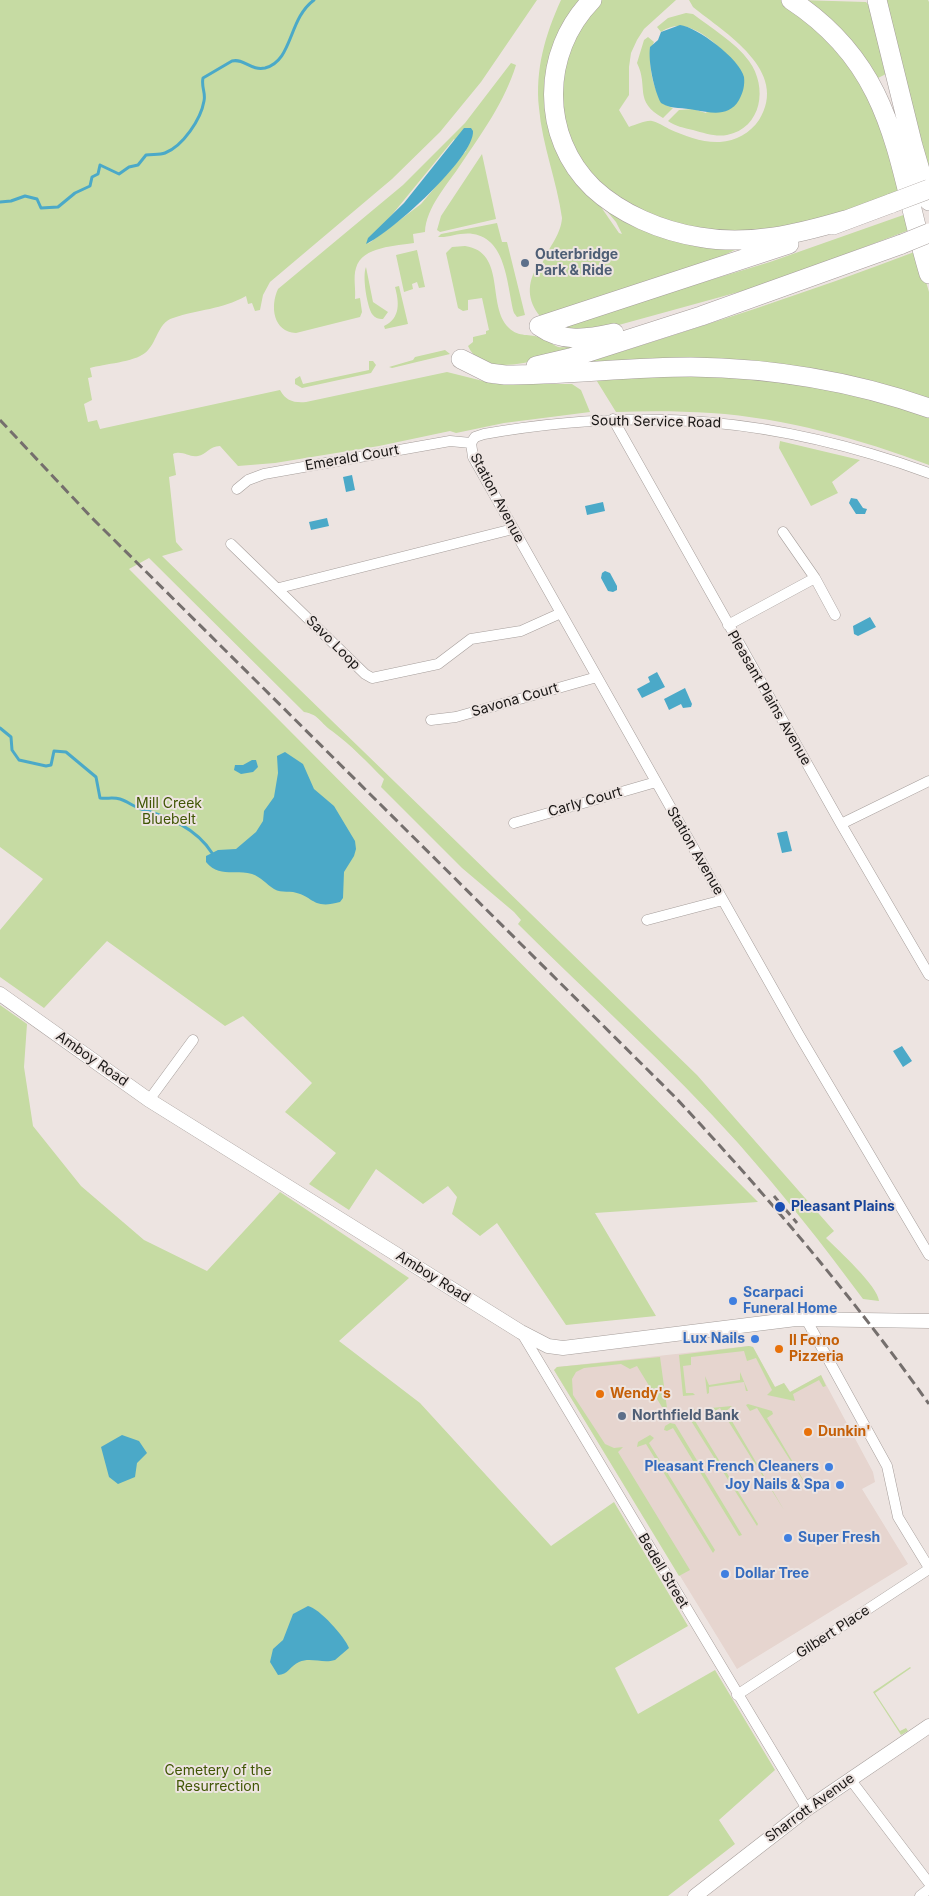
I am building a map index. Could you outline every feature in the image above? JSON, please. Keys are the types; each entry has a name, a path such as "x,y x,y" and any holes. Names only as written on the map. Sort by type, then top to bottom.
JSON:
{"highway":[{"path":"592,0 578,16 563,41 556,63 553,96 557,125 564,145 579,172 594,188 614,204 643,220 672,231 710,239 735,240 775,237 845,220"},
{"path":"791,0 836,38 861,69 876,94 897,146 929,274"},
{"path":"877,0 913,146 929,201"},
{"path":"746,298 584,339 565,338 539,326 784,245 929,189"},
{"path":"929,233 746,298 701,316 549,363 509,369 468,362 489,373 505,376 651,368 711,368 758,371 842,384 929,408"}],"main road":[{"name":"Amboy Road","path":"0,994 149,1100 521,1332 548,1346 581,1348 747,1324 806,1319 929,1321"},
{"name":"Sharrott Avenue","path":"695,1896 807,1809 929,1726"}],"street":[{"name":"South Service Road","path":"470,442 475,437 484,434 524,427 612,419 702,420 777,430 861,450 929,473"},
{"name":"Pleasant Plains Avenue","path":"612,419 929,976"},
{"name":"Emerald Court","path":"237,489 248,480 264,474 450,440 470,442"},
{"name":"Station Avenue","path":"470,442 473,457 513,529 799,1035 929,1255"},
{"path":"279,588 513,529"},
{"path":"783,532 815,578 835,615"},
{"name":"Savo Loop","path":"231,544 279,588 365,674 372,678 438,664 471,639 521,630 561,613"},
{"path":"728,625 815,578"},
{"name":"Savona Court","path":"431,720 456,716 597,677"},
{"path":"841,824 929,781"},
{"name":"Carly Court","path":"514,823 656,782"},
{"path":"647,920 723,900"},
{"path":"149,1100 194,1040"},
{"path":"806,1319 887,1466 898,1516 929,1568"},
{"name":"Bedell Street","path":"521,1332 807,1809"},
{"name":"Gilbert Place","path":"737,1695 929,1568"},
{"path":"850,1779 929,1883"},
{"path":"920,1896 929,1889"}],"shaded area":[{"path":"753,1347 775,1387 784,1383 790,1392 821,1375 873,1472 875,1482 862,1489 908,1564 737,1669 554,1370 557,1367"}],"green space":[{"name":"Mill Creek Bluebelt","path":"0,0 537,0 481,82 440,132 392,179 270,282 263,295 260,310 255,311 252,303 248,304 246,296 219,307 173,318 160,329 145,353 126,361 90,368 92,377 88,378 92,400 84,404 88,422 97,420 100,429 280,390 285,397 291,400 306,402 447,372 495,384 572,384 581,390 590,412 504,423 456,433 450,431 379,446 275,463 238,466 220,446 213,447 198,456 180,453 173,454 176,475 169,477 176,542 183,550 162,556 697,1075 834,1231 826,1238 865,1278 877,1294 879,1301 863,1299 787,1201 712,1114 518,924 521,920 514,912 462,868 381,787 384,779 317,717 304,712 149,558 129,569 758,1202 595,1213 656,1316 566,1325 497,1223 480,1236 452,1214 457,1197 448,1186 423,1204 376,1169 349,1210 309,1184 336,1153 285,1112 312,1083 243,1016 225,1026 107,941 44,1008 0,977 0,930 43,879 0,847"},
{"path":"561,0 584,0 547,109 601,207 619,233 622,234 616,222 600,203 737,249 716,259 540,316 531,298 531,279 537,267 541,267 559,231 562,218 541,122 538,80 542,53 550,26"},
{"path":"602,0 676,0 644,29 637,40 631,53 629,95 619,110 629,127 652,121 688,136 714,142 737,138 755,125 766,102 766,85 760,70 750,55 736,41 693,7 689,0 781,0 789,5 838,49 866,87 903,190 829,216 779,228 727,233 687,228 642,211 621,199 608,190 580,159 565,121 562,101 565,59 572,39 581,23"},
{"path":"799,0 866,2 871,8 888,73 874,80"},
{"path":"883,0 928,0 929,2 929,179"},
{"path":"686,13 693,14 730,41 749,61 755,71 760,94 758,105 748,124 739,131 727,135 714,135 680,127 668,121 679,110 693,109 706,113 738,66 713,42 693,29 682,26 672,27 661,32 657,27 668,18"},
{"path":"648,37 654,42 650,58 656,89 666,105 673,108 663,118 648,106 643,93 642,79 637,63 644,40"},
{"path":"511,63 516,65 506,91 492,116 433,205 426,223 425,232 413,234 414,243 381,248 365,255 360,261 355,272 355,299 360,298 362,312 360,317 296,333 288,332 282,328 275,317 274,310 278,289 403,185 465,123","holes":["454,139 466,151 421,204 368,244"]},
{"path":"482,154 496,219 440,232 437,230 441,216"},
{"path":"909,213 912,229 764,285 586,334 558,326 770,262"},
{"path":"497,223 502,242 507,242 525,315 517,317 514,313 504,266 493,245 484,238 473,234 438,237 441,234"},
{"path":"465,246 478,250 486,258 494,281 498,307 502,318 509,328 517,333 541,338 558,347 577,347 519,364 503,365 488,363 476,357 468,346 473,342 473,337 486,334 486,331 489,330 482,298 468,300 468,310 463,311 458,308 446,253 452,247"},
{"path":"417,250 425,287 419,288 417,282 412,284 413,289 404,292 396,255"},
{"path":"917,251 929,292 929,402 860,381 593,367 591,361 755,309"},
{"path":"366,267 373,302 388,312 383,319 375,317 370,310 365,284"},
{"path":"399,286 408,324 385,329 384,326 390,323 396,314 398,304 395,287"},
{"path":"445,350 450,354 392,368 389,367 413,360 415,357"},
{"path":"369,361 373,361 376,365 371,373 302,388 295,384 295,379 300,376 303,384 369,370"},
{"path":"676,374 758,378 845,392 929,416 929,465 849,438 767,420 699,412 616,412 595,378"},
{"path":"780,441 860,460 832,482 838,493 811,506 779,448"},
{"name":"Cemetery of the Resurrection","path":"0,1005 27,1024 24,1067 33,1126 81,1186 144,1240 207,1271 280,1192 409,1278 339,1341 420,1403 551,1546 614,1502 688,1626 615,1668 638,1714 715,1670 775,1770 719,1820 735,1844 668,1896 0,1896"},
{"path":"753,1347 775,1387 784,1383 790,1392 821,1375 826,1386 823,1387 819,1380 793,1394 795,1401 767,1395 772,1390 756,1358 747,1361 744,1351 691,1357 691,1365 683,1366 686,1393 693,1393 695,1395 683,1396 679,1355"},
{"path":"660,1357 667,1408 665,1412 637,1366 630,1369 621,1364 584,1368 576,1372 572,1379 573,1395 605,1444 614,1448 623,1447 618,1452 690,1570 679,1576 554,1370 557,1367"},
{"path":"740,1372 748,1391 746,1391 744,1382 709,1387 709,1393 707,1394 705,1376 709,1385 740,1380"},
{"path":"746,1405 772,1411 773,1414 767,1418 811,1493 757,1408 750,1411"},
{"path":"732,1406 726,1411 784,1510 720,1408 713,1412 711,1408"},
{"path":"694,1409 697,1412 692,1416 758,1524 757,1526 688,1416 687,1413"},
{"path":"670,1423 675,1424 742,1535 739,1536 673,1428 667,1431 664,1430 665,1426"},
{"path":"650,1435 654,1438 649,1443 715,1550 713,1553 646,1444 637,1447 638,1442"},
{"path":"910,1667 875,1693 900,1731 906,1728 908,1731 901,1735 873,1692"}],"water":[{"path":"680,25 697,31 717,45 741,70 744,77 742,95 730,109 720,112 708,112 674,108 661,103 652,76 650,47 658,40 661,32"},
{"path":"464,128 471,128 473,131 470,143 446,176 411,211 366,244 368,238 404,203"},
{"path":"352,475 355,490 346,492 343,477"},
{"path":"851,498 857,499 863,508 867,509 865,514 856,514 849,503"},
{"path":"603,502 605,511 587,515 585,506"},
{"path":"327,518 329,526 311,530 309,522"},
{"path":"605,571 610,573 617,586 617,590 613,592 608,591 601,578 602,573"},
{"path":"870,617 876,627 858,636 854,634 853,626"},
{"path":"657,672 665,687 642,698 637,689 650,682 648,677"},
{"path":"685,688 692,704 691,707 683,708 681,704 669,710 664,699"},
{"path":"285,752 303,764 314,789 334,806 355,841 356,849 354,856 344,872 343,898 340,902 331,904 318,903 300,894 276,890 252,874 222,872 211,867 206,862 206,856 218,850 236,849 256,832 263,821 264,811 274,797 278,773 277,756"},
{"path":"256,760 258,767 253,772 241,774 234,770 235,765 243,765"},
{"path":"787,831 792,851 782,853 777,833"},
{"path":"902,1046 912,1061 903,1067 893,1051"},
{"path":"122,1435 139,1441 147,1453 137,1463 135,1477 118,1484 109,1477 101,1447"},
{"path":"308,1606 313,1608 331,1624 349,1648 335,1660 299,1662 284,1674 278,1675 270,1662 273,1649 283,1640 293,1614"}],"waterway":[{"path":"0,202 11,201 25,196 37,199 41,208 58,207 75,193 90,186 92,177 98,174 100,165 119,174 129,167 138,165 146,155 163,154 172,149 190,131 199,116 204,98 203,78 232,61 240,61 256,68 265,68 274,64 286,48 299,18 314,0"},
{"path":"0,728 11,737 12,750 19,760 46,766 51,765 54,751 66,752 96,777 100,798 120,799 138,808 172,820 190,830 206,844 212,853"}],"railway":[{"path":"0,420 92,518 675,1097 807,1246 870,1324 929,1404"},
{"path":"774,1196 797,1223"}],"place":[{"name":"Outerbridge Park & Ride","path":"525,263"},
{"name":"Pleasant Plains","path":"780,1207"},
{"name":"Scarpaci Funeral Home","path":"733,1301"},
{"name":"Lux Nails","path":"755,1339"},
{"name":"Il Forno Pizzeria","path":"779,1349"},
{"name":"Wendy's","path":"600,1394"},
{"name":"Northfield Bank","path":"622,1416"},
{"name":"Dunkin'","path":"808,1432"},
{"name":"Pleasant French Cleaners","path":"829,1467"},
{"name":"Joy Nails & Spa","path":"840,1485"},
{"name":"Super Fresh","path":"788,1538"},
{"name":"Dollar Tree","path":"725,1574"}]}
